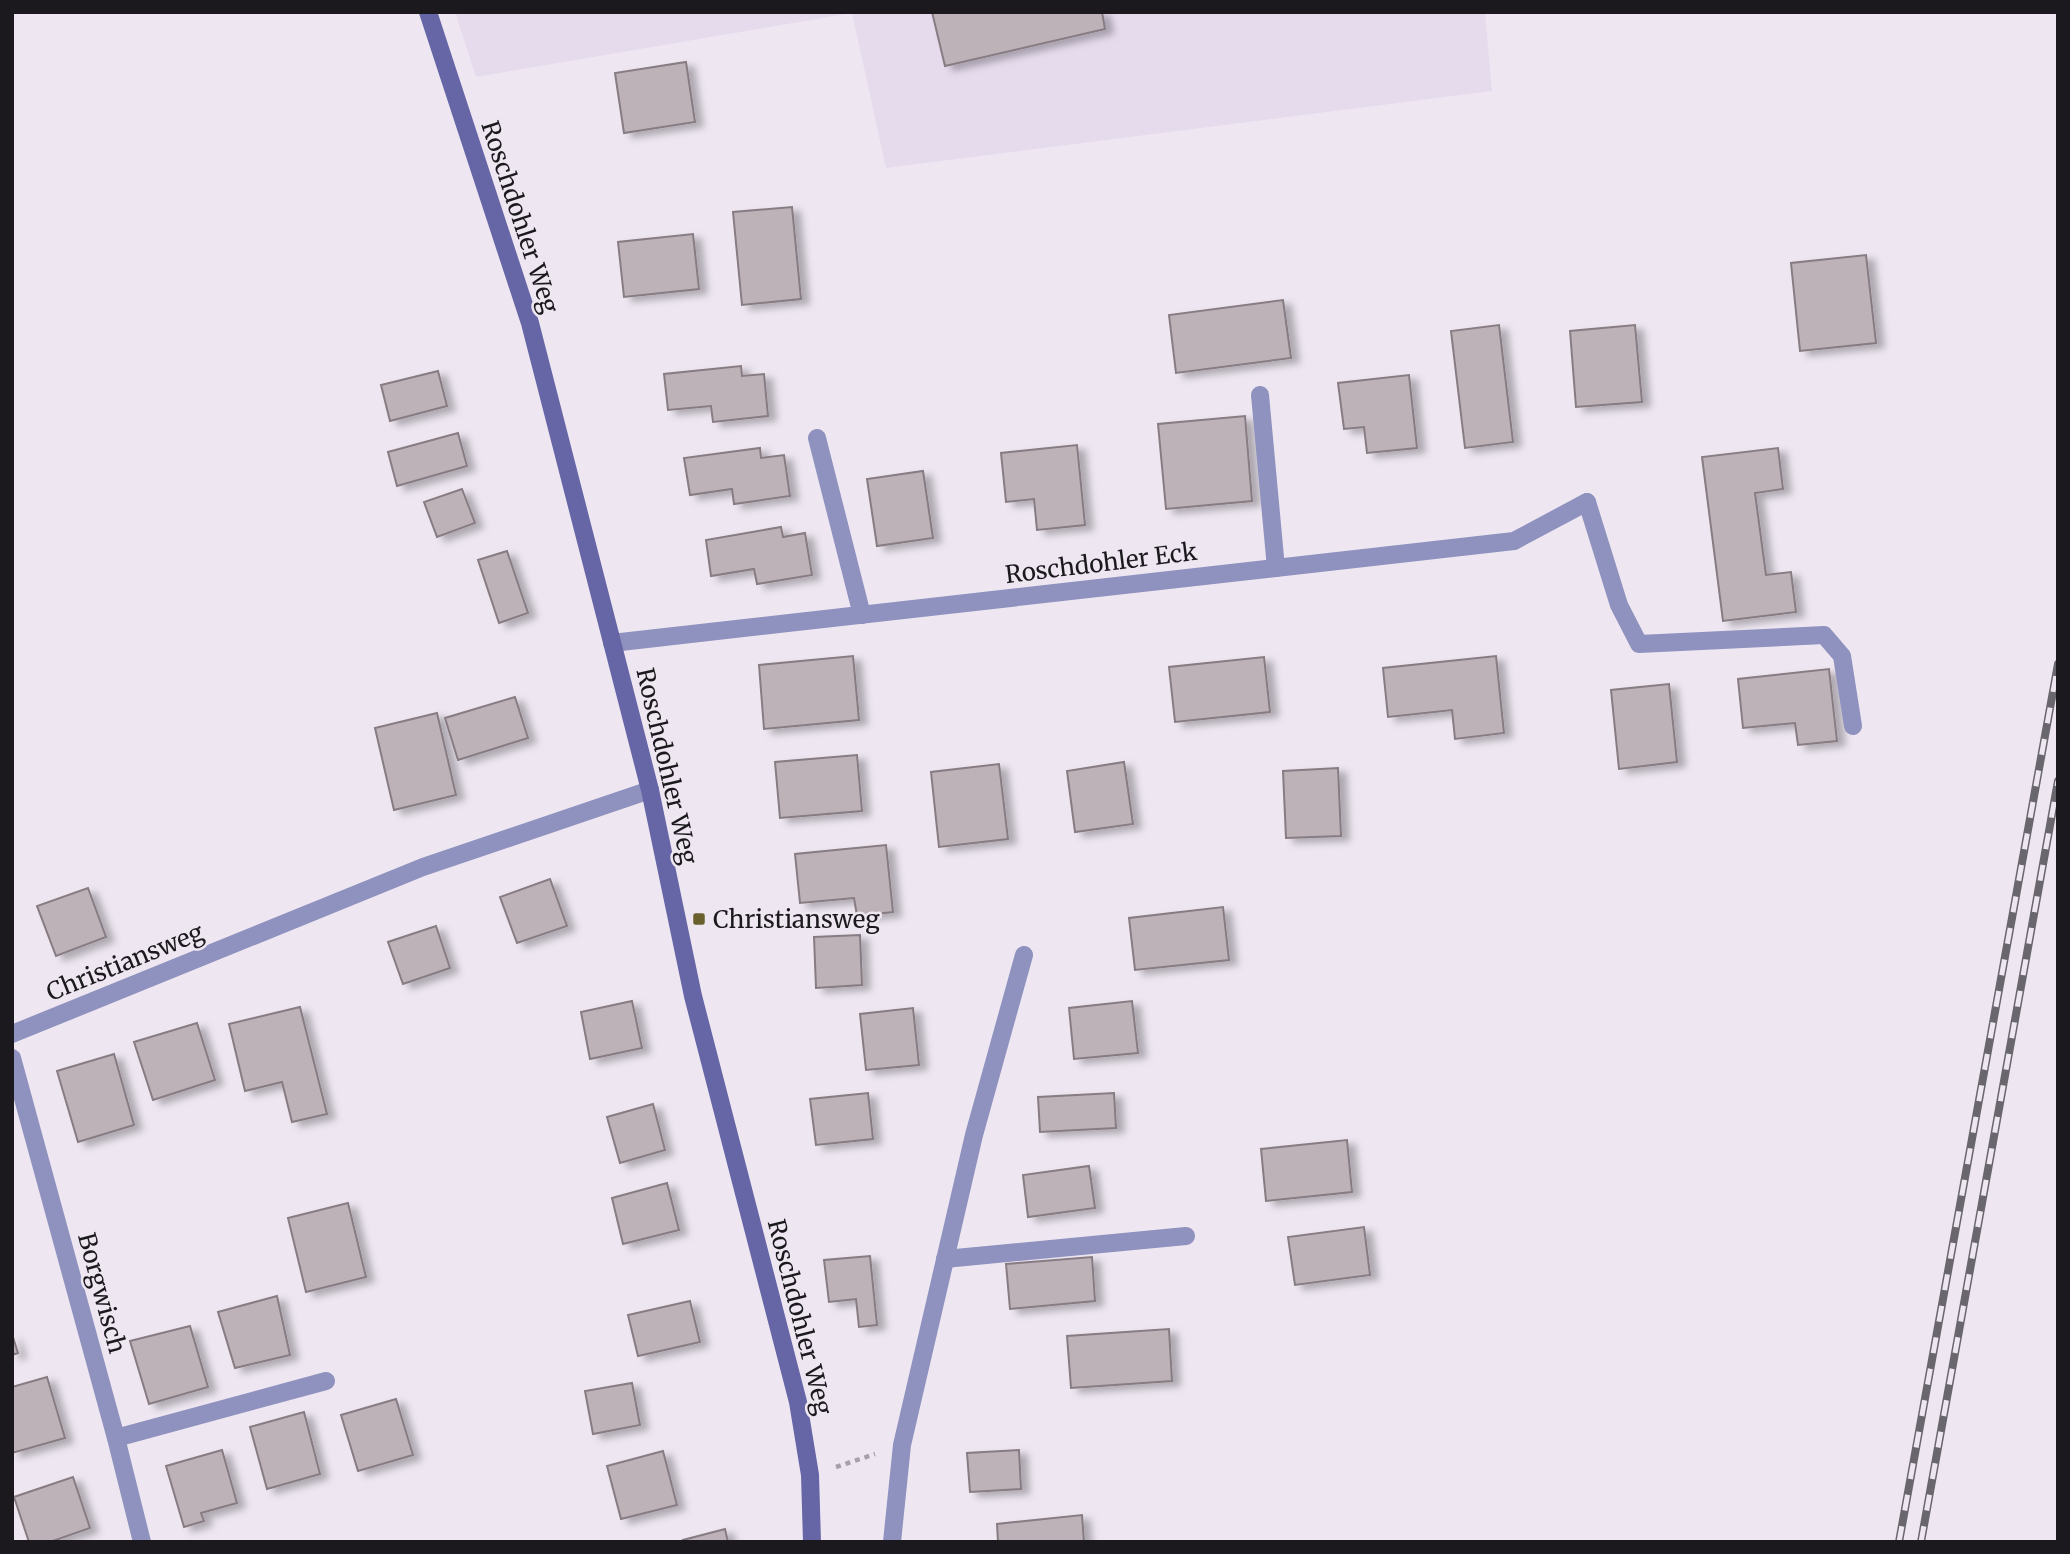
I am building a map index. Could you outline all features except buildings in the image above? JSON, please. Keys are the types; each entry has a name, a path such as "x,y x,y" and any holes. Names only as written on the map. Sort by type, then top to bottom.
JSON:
{"street":[{"name":"Roschdohler Weg","path":"428,12 530,323 650,790 693,996 797,1402 810,1475 812,1542"},
{"path":"1260,395 1276,568"},
{"path":"817,438 862,615"},
{"name":"Roschdohler Eck","path":"612,643 1514,541 1587,502 1619,605 1639,645 1824,635 1842,656 1853,726"},
{"name":"Christiansweg","path":"12,1034 423,867 650,790"},
{"path":"892,1542 902,1445 974,1135 1024,955"},
{"name":"Borgwisch","path":"12,1058 142,1542"},
{"path":"945,1259 1186,1236"},
{"path":"116,1438 326,1381"}],"path":[{"path":"810,1475 902,1445"}],"shaded area":[{"path":"455,12 1485,12 1492,91 886,168 852,13 476,77"}],"railway":[{"path":"1899,1542 2058,664"},
{"path":"1921,1542 2058,781"}],"place":[{"name":"Christiansweg","path":"699,919"}]}
